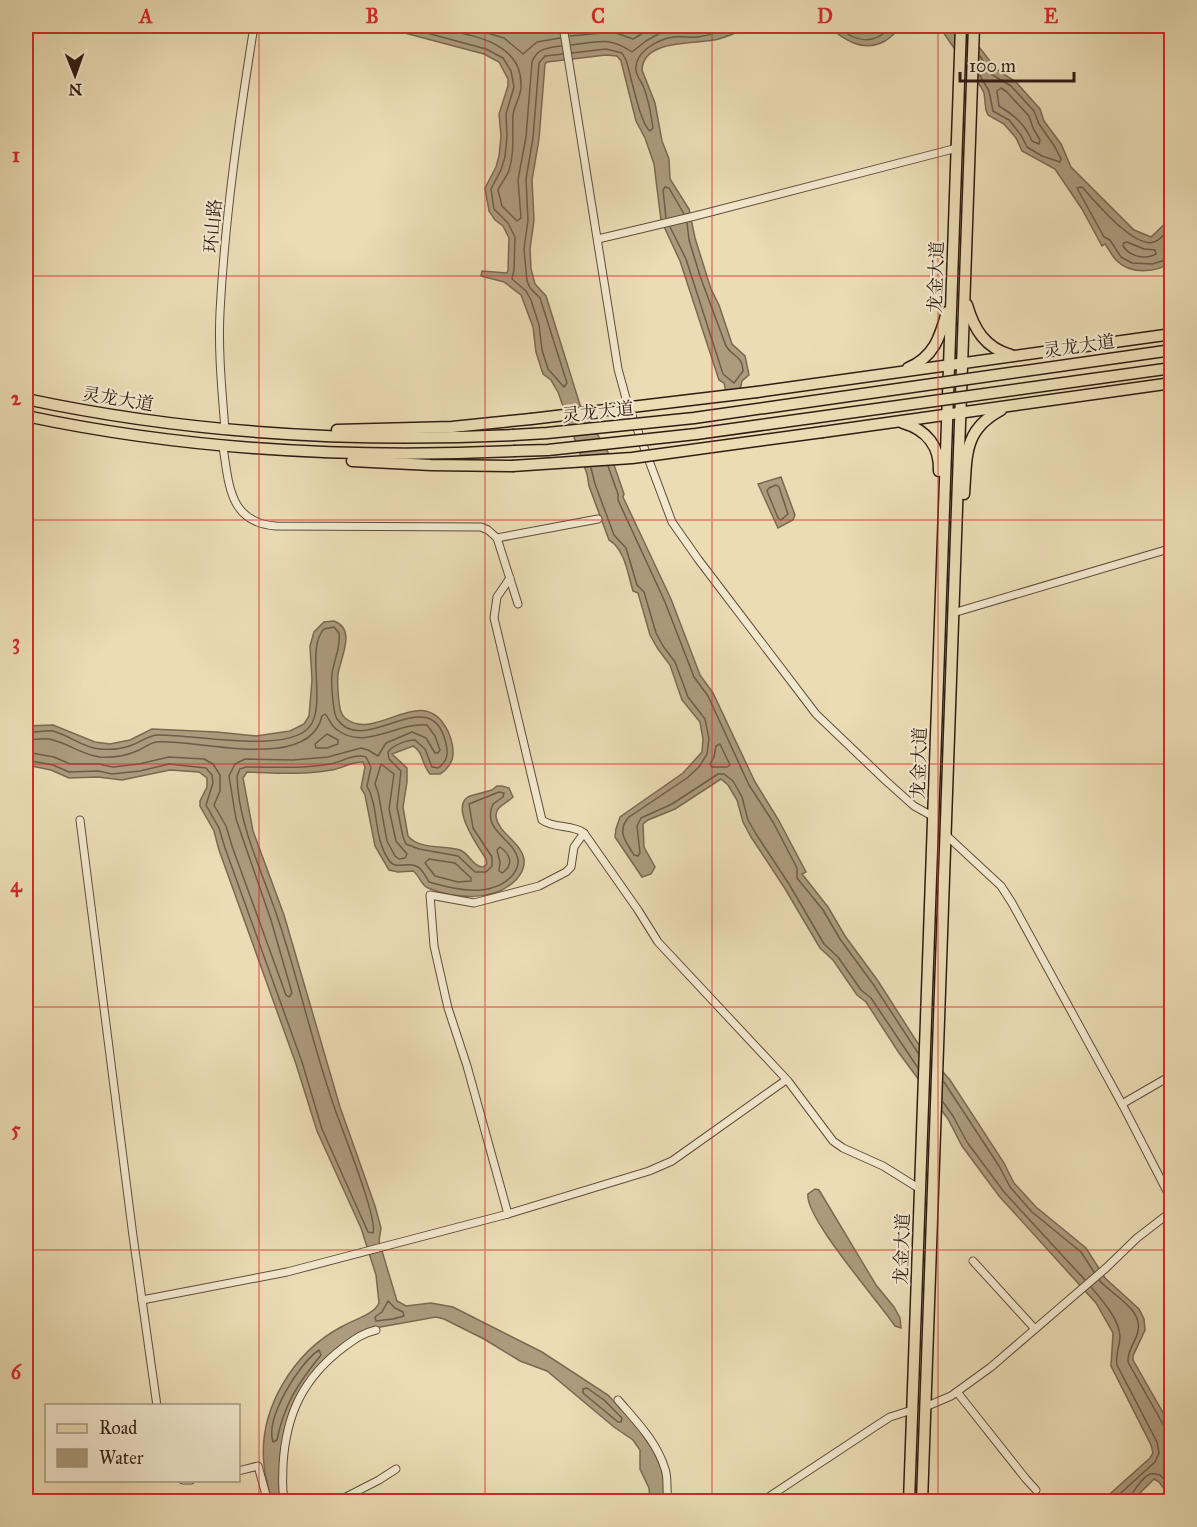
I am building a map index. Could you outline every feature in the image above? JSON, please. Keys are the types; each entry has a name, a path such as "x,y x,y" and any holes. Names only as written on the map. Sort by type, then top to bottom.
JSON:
{"main road":[{"name":"龙金大道","path":"909,1502 961,26"},
{"name":"龙金大道","path":"922,1502 974,26"},
{"path":"893,373 911,367 933,349 940,337 952,294"},
{"path":"964,294 971,318 983,340 999,351 1018,355"},
{"path":"268,434 314,430 442,428 531,419 757,392 1172,334"},
{"name":"灵龙大道","path":"26,399 163,423 268,434 399,439 513,435 694,418 1172,350"},
{"name":"灵龙大道","path":"26,416 160,439 250,449 399,455 548,450 696,434 1172,368"},
{"path":"250,449 361,462 431,465 512,466 632,458 1172,383"},
{"path":"955,554 962,521 970,441 983,422 1007,407"},
{"path":"891,423 904,423 921,431 931,441 937,452 939,462 937,532 943,558"}],"street":[{"name":"环山路","path":"225,430 220,314 233,167 254,26"},
{"path":"563,26 621,383 672,522 816,714 914,806 934,818"},
{"path":"598,239 957,148"},
{"path":"223,447 233,498 242,512 258,522 276,526 481,528 488,530 497,538 518,604"},
{"path":"497,538 598,519"},
{"path":"953,613 1172,548"},
{"path":"510,578 497,597 494,618 542,820 548,824 579,829 584,833 658,942 786,1080 836,1143 883,1166 920,1189"},
{"path":"80,820 157,1404"},
{"path":"508,1214 467,1066 448,1008 434,946 430,895 474,903 539,886 566,872 570,867 574,847 584,833"},
{"path":"945,835 1001,886 1012,903 1122,1104 1172,1201"},
{"path":"1122,1104 1172,1075"},
{"path":"142,1300 287,1272 508,1214 649,1171 664,1165 786,1080"},
{"path":"925,1407 957,1392 991,1367 1106,1268 1129,1245 1172,1211"},
{"path":"974,1261 1035,1329"},
{"path":"285,1502 282,1487 284,1450 288,1423 297,1401 326,1361 362,1334 376,1330"},
{"path":"957,1392 1036,1490"},
{"path":"618,1400 649,1437 661,1459 667,1475 669,1502"},
{"path":"761,1502 890,1417 912,1410"},
{"path":"240,1470 258,1466 268,1502"},
{"path":"336,1502 380,1480 396,1469"}],"water":[{"path":"369,26 755,26 719,39 661,48 651,52 642,70 655,103 662,141 669,159 670,179 689,209 695,238 711,289 732,344 745,356 749,375 742,381 740,390 726,392 724,383 719,380 680,261 661,220 654,164 636,121 621,61 617,56 606,55 545,64 539,139 532,180 534,220 530,249 531,269 535,284 546,296 580,405 612,459 623,497 671,599 700,675 713,693 755,782 806,872 802,874 828,907 917,1042 950,1080 1004,1163 1014,1183 1036,1207 1086,1248 1105,1278 1139,1309 1144,1319 1145,1330 1133,1360 1170,1425 1171,1498 1154,1479 1132,1501 1102,1501 1153,1453 1111,1366 1113,1333 1096,1303 999,1196 962,1146 948,1119 899,1053 866,1002 857,995 833,960 820,948 751,837 743,822 737,800 728,785 721,779 675,809 643,824 644,847 655,867 651,874 642,877 615,837 620,817 683,773 702,752 703,739 700,722 682,700 670,665 650,635 638,593 633,591 622,556 609,540 558,392 551,380 543,374 536,352 533,327 521,295 504,282 481,276 482,271 507,273 508,270 509,238 503,226 489,211 485,188 499,156 501,136 499,114 508,79 499,62 484,54 382,27"},
{"path":"828,26 904,26 885,41 869,46 847,40"},
{"path":"935,26 963,26 996,69 1016,82 1040,109 1044,121 1061,144 1071,167 1134,230 1151,237 1171,218 1171,262 1151,270 1136,270 1122,265 1105,244 1102,246 1082,209 1055,169 1022,151 1016,138 1004,124 988,115 981,87 943,32"},
{"path":"781,477 795,515 793,520 778,528 758,484"},
{"path":"334,621 341,625 346,637 338,674 341,713 345,718 357,724 370,724 410,712 423,711 435,715 450,735 453,749 452,759 440,774 430,774 419,751 413,746 392,754 407,768 403,807 408,836 425,845 460,850 483,867 487,864 486,859 467,827 462,808 464,801 470,796 502,786 509,788 513,797 497,810 496,817 501,828 519,848 524,859 522,871 516,880 497,892 462,896 439,892 426,887 413,871 389,870 375,846 365,795 361,788 365,767 363,762 311,773 247,772 243,778 253,831 284,915 340,1107 375,1206 381,1228 379,1241 397,1301 406,1306 431,1303 453,1307 542,1352 608,1395 633,1421 655,1451 662,1471 667,1501 650,1501 649,1488 640,1469 640,1450 633,1440 547,1371 520,1361 484,1339 436,1317 369,1329 307,1381 282,1447 280,1493 283,1501 272,1501 265,1470 264,1444 273,1404 294,1367 308,1352 324,1338 368,1314 376,1307 379,1303 376,1275 361,1228 317,1131 296,1064 214,831 200,806 207,787 207,778 199,772 170,770 122,780 98,777 69,778 51,770 26,765 26,726 53,725 95,742 110,744 130,740 152,729 256,736 290,731 304,724 309,716 312,680 310,646 314,632 324,622"},
{"path":"815,1189 819,1190 876,1285 894,1307 900,1318 901,1328 895,1326 844,1260 818,1221 810,1205 808,1194"}]}
